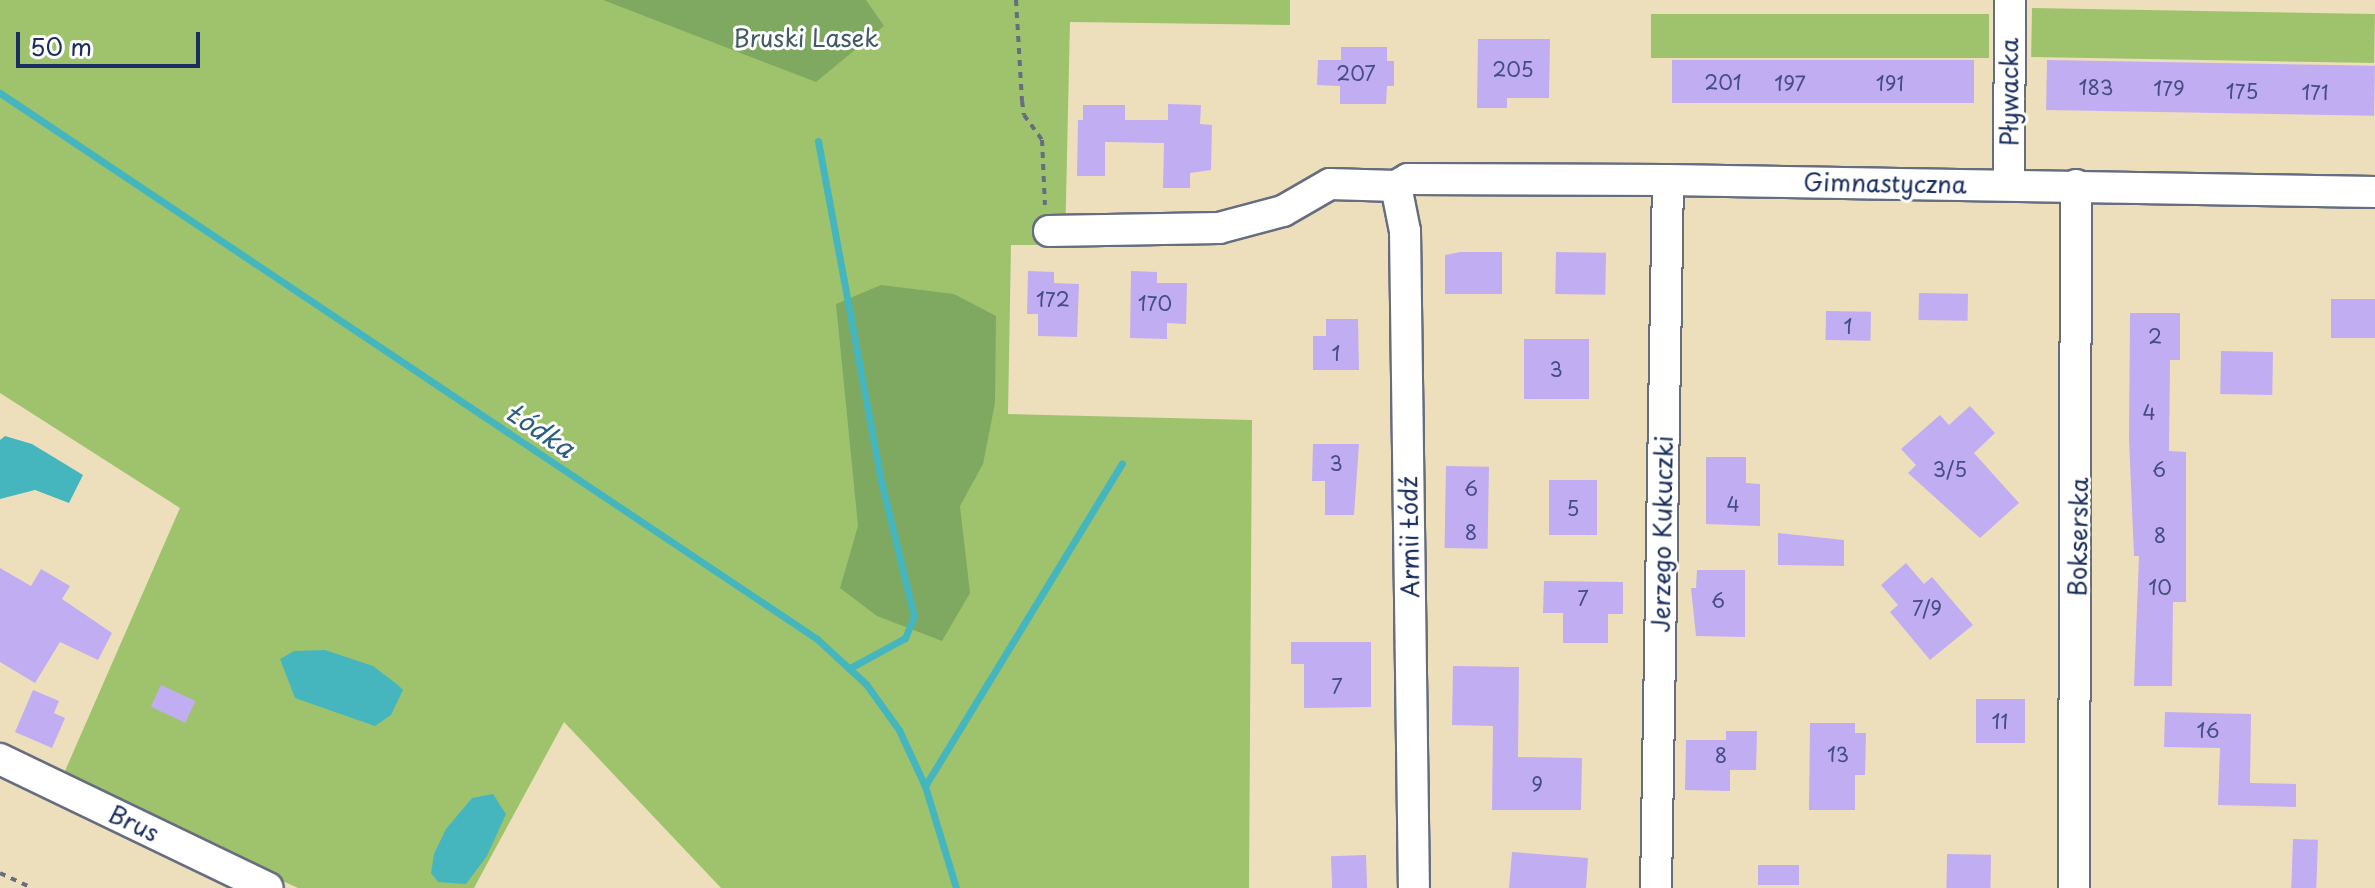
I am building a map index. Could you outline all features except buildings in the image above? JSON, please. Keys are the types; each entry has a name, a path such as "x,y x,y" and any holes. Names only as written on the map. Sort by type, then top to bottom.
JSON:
{"street":[{"name":"Pływacka","path":"2009,184 2010,0"},
{"name":"Gimnastyczna","path":"1049,231 1219,228 1283,211 1330,184 1396,186 1408,179 2009,184 2375,192"},
{"name":"Jerzego Kukuczki","path":"1656,888 1668,180"},
{"name":"Bokserska","path":"2074,888 2076,185"},
{"name":"Armii Łódź","path":"1396,186 1405,231 1414,888"},
{"name":"Brus","path":"0,759 268,888"}],"path":[{"path":"1016,0 1024,115 1042,140 1049,231"},
{"path":"0,873 32,888"}],"green space":[{"path":"0,0 1290,0 1290,25 1070,22 1065,245 1011,245 1008,414 1252,420 1249,888 721,888 564,722 474,888 298,888 61,780 180,508 0,393"},
{"name":"Bruski Lasek","path":"603,0 866,0 884,26 816,82"},
{"path":"2032,8 2375,14 2374,63 2031,57"},
{"path":"1651,14 1989,14 1989,58 1651,58"},
{"path":"881,285 954,294 996,316 995,403 983,464 960,506 970,593 942,641 877,616 840,588 858,526 836,304"}],"water":[{"path":"5,436 32,444 83,475 69,503 35,490 0,499 0,440"},
{"path":"325,650 373,666 398,685 403,690 391,715 375,726 295,698 280,659 294,651"},
{"path":"493,794 506,814 487,856 466,884 438,882 431,873 434,854 446,829 472,798"}],"waterway":[{"name":"Łódka","path":"0,93 817,639 866,684 899,730 925,786 956,888"},
{"path":"818,141 881,481 914,616 905,638 850,668"},
{"path":"925,786 1122,463"}]}
